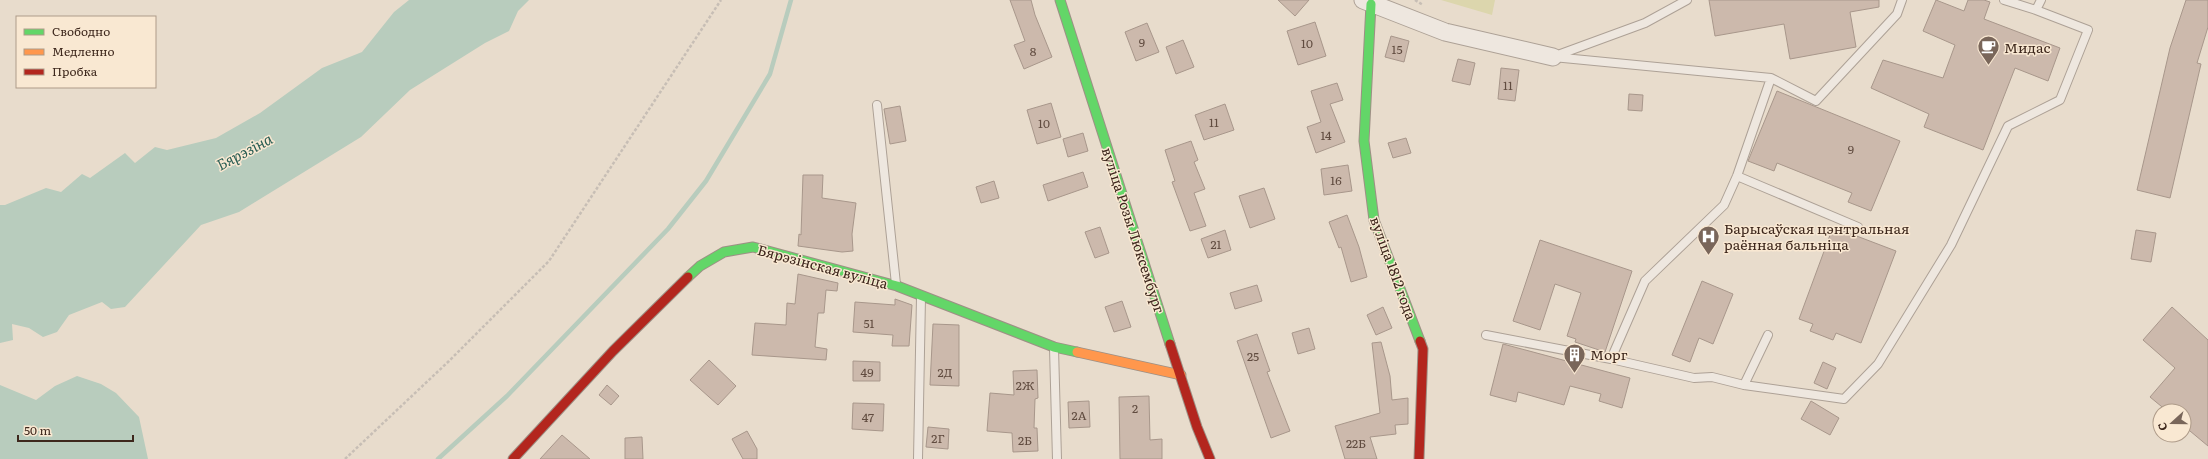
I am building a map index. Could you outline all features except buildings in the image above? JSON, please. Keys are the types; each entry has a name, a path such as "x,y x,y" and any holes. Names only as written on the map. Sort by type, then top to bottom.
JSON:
{"street":[{"name":"вуліца Розы Люксембург","path":"1060,0 1197,427 1210,459"},
{"name":"вуліца 1812 года","path":"1418,459 1423,349 1374,220 1364,141 1367,2 1445,32 1553,57"},
{"name":"Бярэзінская вуліца","path":"513,459 613,351 673,290 700,266 724,252 753,246 897,286 1054,347 1181,375"},
{"path":"1197,427 1198,459"}],"lane":[{"path":"1553,57 1645,23 1687,0"},
{"path":"1553,57 1771,78 1816,101 1897,14 1902,0"},
{"path":"1486,335 1611,359 1694,378 1712,377 1744,385 1844,399 1878,364 1951,244 2008,126 2060,100 2088,30 2036,10 2004,0"},
{"path":"2036,10 2042,0"},
{"path":"1611,359 1645,281 1724,205 1737,176 1771,78"},
{"path":"877,105 897,286"},
{"path":"1737,176 1858,227"},
{"path":"918,459 920,296"},
{"path":"1744,385 1768,336"},
{"path":"1054,347 1057,459"}],"path":[{"path":"345,459 449,361 549,260 721,0"}],"shaded area":[{"path":"1441,0 1495,0 1492,15"}],"water":[{"name":"Бярэзіна","path":"409,0 529,0 518,11 509,31 485,43 410,90 361,137 239,212 201,225 125,307 111,309 102,302 69,315 57,332 43,337 29,328 12,324 13,340 0,343 0,205 5,205 46,188 61,192 82,174 90,178 125,153 135,163 155,147 167,150 216,138 260,113 322,68 362,52 394,12"},
{"path":"77,376 101,384 116,393 139,417 148,459 0,459 0,385 36,400 55,386"}],"waterway":[{"path":"438,459 507,396 668,229 706,181 770,74 791,0"}],"traffic: fast":[{"path":"1060,0 1170,344"},
{"path":"1371,4 1364,141 1374,220 1420,341"},
{"path":"688,277 700,266 724,252 753,247 897,286 1054,347 1077,352"}],"traffic: slow":[{"path":"1077,352 1181,375"}],"traffic: jam":[{"path":"513,459 613,351 688,277"},
{"path":"1419,459 1423,349 1420,341"},
{"path":"1170,344 1197,427 1210,459"}],"place":[{"name":"Мидас","path":"1989,66"},
{"name":"Барысаўская цэнтральная раённая бальніца","path":"1709,256"},
{"name":"Морг","path":"1574,374"}]}
